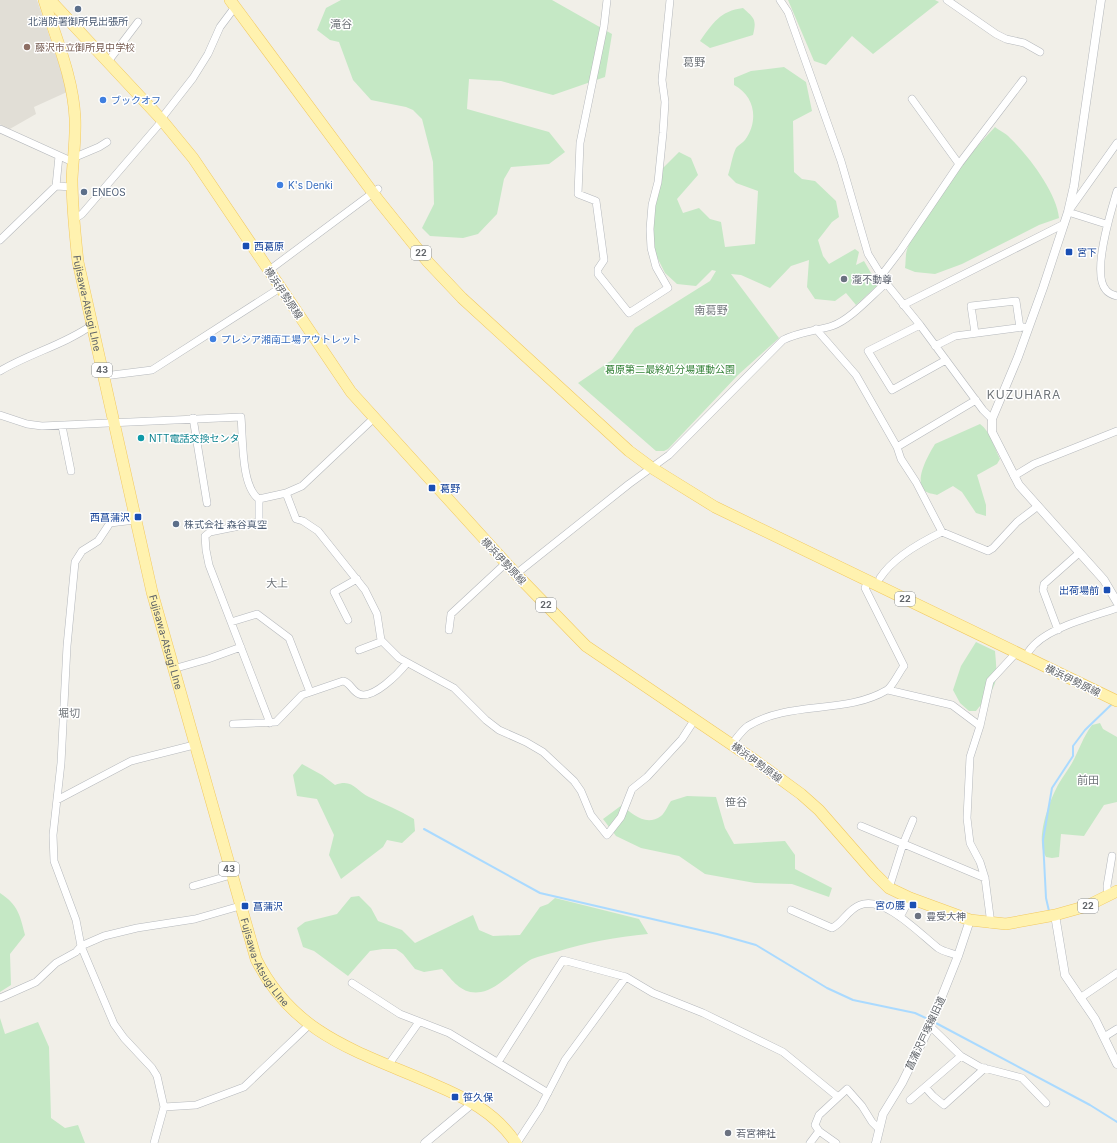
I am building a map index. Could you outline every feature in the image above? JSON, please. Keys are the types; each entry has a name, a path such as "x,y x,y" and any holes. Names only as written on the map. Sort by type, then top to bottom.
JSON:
{"main road":[{"name":"Fujisawa-Atsugi LIne","path":"44,0 70,81 75,120 72,188 73,220 78,262 152,592 253,950 265,976 290,1008 309,1025 331,1039 474,1102 499,1122 517,1143"},
{"name":"横浜伊勢原線","path":"50,0 107,63 162,120 211,183 339,376 374,418 516,574 586,646 732,744 801,794 823,815 874,874 889,888 910,898 970,920 991,924 1019,923 1056,915 1087,906 1113,893"},
{"name":"横浜伊勢原線","path":"235,2 375,191 434,258 470,295 654,466 715,507 1117,701"},
{"name":"横浜伊勢原線","path":"654,466 711,497 1117,694"}],"street":[{"path":"607,0 604,26 580,143 578,194 596,201 604,260 598,269 598,274 628,313 668,288 656,267 651,248 650,229 652,205 658,182 663,133 665,102 662,80 670,0"},
{"path":"780,0 788,12 841,161 868,254 880,276 920,325 976,400 992,418"},
{"path":"947,0 996,34 1006,39 1024,43 1040,52"},
{"path":"1101,0 1074,186 1068,212 1029,327 992,418 992,432 1019,485 1104,580 1117,602"},
{"path":"73,220 82,214 162,120 193,78 208,54 220,27 235,2"},
{"path":"107,63 138,22"},
{"path":"880,276 900,251 959,164 1023,80"},
{"path":"912,99 959,164"},
{"path":"0,129 59,156 73,160 107,142"},
{"path":"1068,212 1117,143"},
{"path":"0,240 56,186 59,156"},
{"path":"56,186 72,188"},
{"path":"268,271 375,191"},
{"path":"1117,191 1106,224 1101,260 1102,283 1105,290 1117,296"},
{"path":"1068,212 1106,224"},
{"path":"903,304 1064,224"},
{"path":"516,574 629,484 669,455 784,340 796,333 832,326 844,320 886,283"},
{"path":"104,376 152,370 280,288"},
{"path":"975,333 971,306 1016,301 1020,328"},
{"path":"0,371 33,354 74,337 92,325"},
{"path":"920,325 868,351 892,390 946,360"},
{"path":"936,346 955,336 1029,327"},
{"path":"816,329 856,375 897,447 901,459 916,482 942,532 988,551 993,548 1017,522 1038,506"},
{"path":"897,447 976,400"},
{"path":"0,415 27,424 62,426 193,418 241,417 246,475 252,495 259,499 302,486 374,418"},
{"path":"193,418 207,503"},
{"path":"62,426 71,471"},
{"path":"1014,476 1034,464 1117,431"},
{"path":"286,492 296,519 318,531 365,590 376,611 381,640 399,658 454,688 486,720 499,730 526,742 542,752 574,781 581,791 591,815 607,835 622,817 632,789 647,777 682,739 695,719"},
{"path":"259,499 259,522 218,530 205,536 207,558 270,723"},
{"path":"135,520 110,523 98,540 82,551 75,562 67,646 61,764 53,835 54,861 76,920 81,946 114,1024 124,1038 152,1068 157,1076 164,1107 154,1143"},
{"path":"880,578 887,570 919,543 942,532"},
{"path":"1058,630 1043,590 1044,584 1080,553"},
{"path":"449,630 451,614 506,563"},
{"path":"348,620 334,592 357,579"},
{"path":"732,744 748,726 770,717 814,708 840,705 866,699 888,690 904,666 865,588 868,581"},
{"path":"1029,651 1038,641 1058,630 1117,608"},
{"path":"231,622 257,614 285,634 292,644 310,692"},
{"path":"359,650 380,642 381,640"},
{"path":"173,669 208,659 241,647"},
{"path":"991,924 985,878 980,862 970,842 967,818 970,757 980,726 990,681 1017,652"},
{"path":"233,724 276,722 291,708 297,699 310,692 343,680 360,694 367,695 390,681 407,663"},
{"path":"888,690 952,705 980,726"},
{"path":"57,800 131,761 194,745"},
{"path":"889,888 902,844 912,820"},
{"path":"861,826 985,878"},
{"path":"1112,856 1107,886 1113,893"},
{"path":"193,886 231,876"},
{"path":"900,917 910,898"},
{"path":"791,910 832,928 836,926 848,912 862,904 878,906 900,917 940,949 958,956"},
{"path":"0,998 36,982 56,963 76,952 81,946 104,936 122,931 195,919 240,906"},
{"path":"1056,915 1064,972 1095,1019 1117,1064"},
{"name":"菖蒲沢戸塚線旧道","path":"876,1143 884,1114 902,1083 931,1023 958,956 970,920"},
{"path":"498,1062 563,960 626,977 653,993 703,1013 783,1052 838,1097"},
{"path":"1080,998 1117,973"},
{"path":"517,1143 548,1092 565,1060 626,977"},
{"path":"352,983 400,1014 449,1033 548,1092"},
{"path":"389,1064 419,1022"},
{"path":"931,1023 961,1056 985,1068 1022,1078 1046,1102"},
{"path":"164,1107 196,1105 240,1089 254,1079 309,1025"},
{"path":"1104,1037 1117,1029"},
{"path":"910,1100 961,1056"},
{"path":"925,1087 932,1096 944,1105 985,1068"},
{"path":"836,1143 819,1131 816,1125 819,1115 847,1089 879,1129"},
{"path":"425,1143 474,1102"},
{"path":"810,1143 819,1131"}],"shaded area":[{"name":"藤沢市立御所見中学校","path":"0,0 37,0 65,81 67,92 34,107 36,114 8,130 0,124"}],"green space":[{"path":"341,0 552,0 612,34 605,77 553,95 501,81 469,79 467,109 549,132 565,152 549,164 511,167 504,179 497,214 478,234 463,238 430,236 422,228 434,204 433,162 422,119 413,110 406,107 371,100 353,80 339,42 330,40 317,30 326,8"},
{"path":"788,0 935,0 939,2 873,54 852,36 826,65 814,61"},
{"path":"743,8 754,19 755,25 753,35 710,48 700,41 713,23 723,15"},
{"name":"葛原第二最終処分場運動公園","path":"784,67 806,82 812,111 793,121 794,172 802,179 815,181 836,201 839,217 832,222 818,240 823,256 829,264 855,249 859,252 856,265 864,261 871,273 880,283 856,305 846,293 835,301 815,299 807,287 809,260 791,266 770,288 741,275 731,274 779,338 738,375 668,449 664,451 656,451 578,383 612,360 635,328 710,281 716,271 712,270 696,286 677,284 665,273 651,245 652,218 663,168 679,152 691,158 698,175 677,199 683,213 699,208 710,219 721,222 725,247 755,244 758,191 736,183 728,175 735,151 749,133 753,117 753,110 750,102 747,96 734,85 734,78 751,71"},
{"path":"995,127 1007,135 1033,164 1053,197 1059,218 1039,225 962,264 935,274 915,272 905,268 907,249 915,230 934,198 970,154"},
{"path":"980,424 990,435 1000,459 997,464 977,475 986,505 986,516 976,513 962,492 953,486 937,495 925,491 922,487 921,481 923,468 935,444"},
{"path":"976,642 995,651 996,678 995,684 989,695 976,711 969,711 960,703 953,690 961,666"},
{"path":"1100,723 1103,729 1117,737 1117,802 1104,805 1084,836 1061,834 1059,857 1046,857 1043,850 1042,833 1046,813 1059,782 1072,763 1092,725"},
{"path":"302,764 322,775 335,785 341,783 350,784 369,797 414,819 415,831 402,843 387,840 383,847 341,879 329,855 334,835 317,799 297,796 293,775"},
{"path":"687,796 716,797 725,828 734,844 785,841 795,855 795,869 832,888 829,897 792,884 755,883 705,874 679,856 641,848 616,836 603,819 622,805 640,818 645,820 655,819 662,815 671,801"},
{"path":"0,893 15,906 22,922 25,935 10,954 11,985 0,992"},
{"path":"359,896 371,908 378,921 402,930 415,943 473,915 479,930 493,936 520,935 540,907 548,904 555,898 639,919 648,934 613,938 579,945 538,957 526,963 494,987 481,992 469,992 455,983 442,969 424,972 415,969 403,954 396,949 370,951 348,976 314,951 303,947 297,928 305,922 337,914 351,897"},
{"path":"0,1018 5,1034 38,1022 49,1047 51,1118 65,1128 78,1125 85,1143 0,1143"}],"waterway":[{"path":"1049,911 1046,898 1043,840 1052,788 1073,756 1073,746 1085,730 1113,703"},
{"path":"424,829 540,893 717,934 756,945 827,988 853,1000 915,1013 930,1020"},
{"path":"934,1022 1090,1105 1117,1122"}],"place":[{"name":"北消防署御所見出張所","path":"78,9"},
{"name":"藤沢市立御所見中学校","path":"27,47"},
{"name":"ブックオフ","path":"103,100"},
{"name":"K's Denki","path":"280,185"},
{"name":"ENEOS","path":"84,192"},
{"name":"西葛原","path":"246,246"},
{"name":"宮下","path":"1069,252"},
{"name":"瀧不動尊","path":"844,279"},
{"name":"プレシア湘南工場アウトレット","path":"213,339"},
{"name":"NTT電話交換センタ","path":"141,438"},
{"name":"葛野","path":"432,488"},
{"name":"西菖蒲沢","path":"138,517"},
{"name":"株式会社 森谷真空","path":"176,524"},
{"name":"出荷場前","path":"1107,590"},
{"name":"宮の腰","path":"913,905"},
{"name":"菖蒲沢","path":"245,906"},
{"name":"豊受大神","path":"918,916"},
{"name":"笹久保","path":"455,1097"},
{"name":"若宮神社","path":"728,1133"}],"district":[{"name":"滝谷","path":"341,24"},
{"name":"葛野","path":"694,62"},
{"name":"南葛野","path":"711,310"},
{"name":"KUZUHARA","path":"1024,395"},
{"name":"大上","path":"277,583"},
{"name":"堀切","path":"69,713"},
{"name":"前田","path":"1088,780"},
{"name":"笹谷","path":"736,802"}]}
